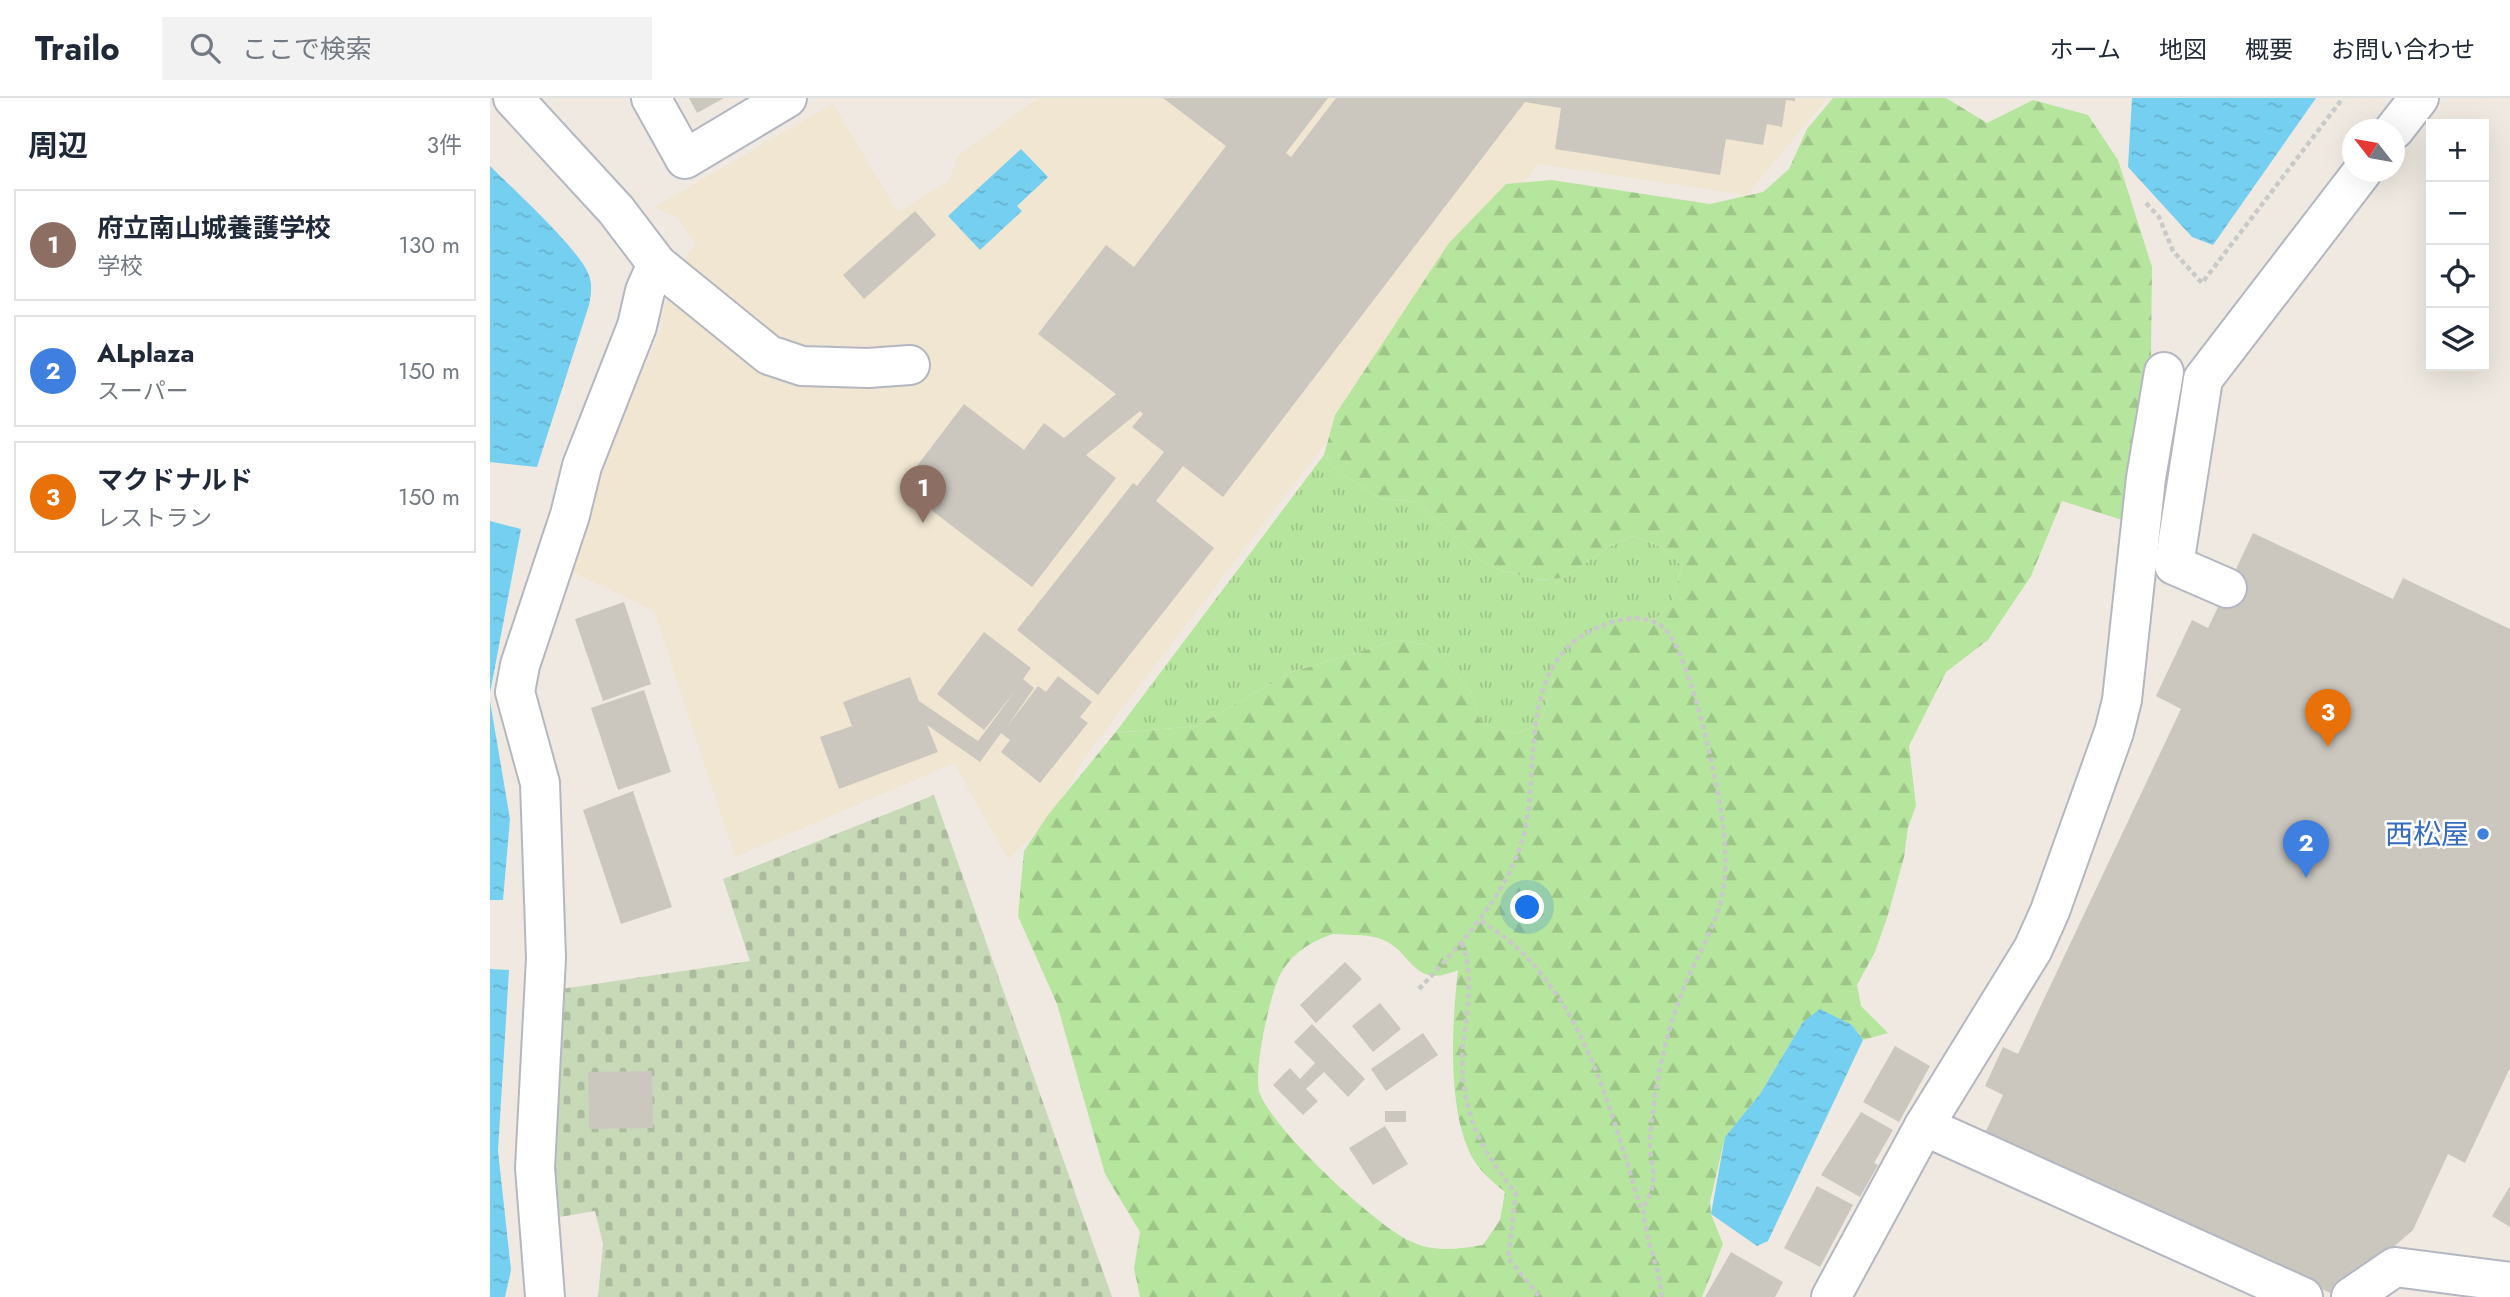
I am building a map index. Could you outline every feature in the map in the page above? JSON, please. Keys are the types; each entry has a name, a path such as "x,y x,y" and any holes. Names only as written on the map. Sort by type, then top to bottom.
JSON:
{"street":[{"path":"513,98 616,210 657,264 768,355 802,366 868,369 909,365"},
{"path":"651,98 685,159 787,98"},
{"path":"2403,119 2419,98"},
{"path":"2227,588 2174,565 2203,379 2355,182"},
{"path":"545,1297 535,1168 546,958 540,783 514,692 520,664 570,515 582,466 637,326 645,291 657,264"},
{"path":"1831,1297 1924,1126 2033,949 2050,911 2114,732 2122,700 2146,478 2164,372"},
{"path":"1924,1126 2302,1297"},
{"path":"2351,1297 2395,1267 2510,1282"}],"path":[{"path":"2146,203 2159,217 2173,251 2202,283 2343,98"},
{"path":"1419,989 1480,920 1521,845 1527,821 1539,711 1556,666 1568,647 1588,631 1643,618 1664,628 1677,648 1695,694 1726,847 1722,898 1682,993 1657,1082 1650,1143 1653,1186 1643,1212"},
{"path":"1480,920 1528,958 1554,991 1584,1041 1610,1102 1643,1212 1662,1297"},
{"path":"1462,943 1468,960 1469,988 1463,1049 1469,1113 1491,1164 1516,1193 1508,1258 1540,1297"}],"shaded area":[{"path":"1038,98 1827,98 1747,195 1539,164 1085,757 1052,817 1008,859 954,763 735,857 654,611 569,570 594,476 663,326 663,311 687,254 696,245 678,218 655,207 833,104 898,212 949,181 958,156"}],"green space":[{"path":"1833,98 1946,98 1987,123 2033,100 2088,115 2118,160 2152,267 2151,358 2132,523 2062,501 2031,576 1988,640 1946,672 1909,746 1916,806 1908,827 1904,857 1888,915 1875,952 1857,985 1861,1006 1888,1033 1863,1040 1852,1025 1803,1022 1760,1094 1725,1137 1710,1202 1711,1214 1723,1244 1702,1297 1140,1297 1134,1268 1140,1232 1105,1174 1057,1004 1018,916 1024,851 1048,815 1115,733 1197,726 1292,672 1399,640 1427,645 1444,661 1471,691 1480,720 1504,732 1518,732 1541,721 1553,680 1578,641 1614,617 1651,623 1671,604 1682,566 1662,547 1633,536 1609,547 1563,578 1539,580 1500,570 1481,560 1417,502 1379,498 1332,467 1324,455 1335,415 1449,243 1506,184 1551,180 1710,204 1763,192 1789,169 1807,129","holes":["1333,934 1361,935 1390,943 1413,966 1430,975 1442,975 1458,970 1453,1069 1459,1120 1475,1162 1505,1192 1500,1220 1483,1245 1437,1249 1419,1245 1394,1232 1351,1197 1304,1152 1284,1130 1260,1094 1258,1070 1263,1034 1280,975 1302,949"]},
{"path":"1324,455 1332,467 1379,498 1417,502 1481,560 1500,570 1539,580 1563,578 1609,547 1633,536 1662,547 1682,566 1671,604 1651,623 1614,617 1553,680 1541,721 1518,732 1504,732 1480,720 1471,691 1444,661 1427,645 1399,640 1292,672 1197,726 1115,733"},
{"path":"934,795 1112,1297 598,1297 603,1244 595,1211 560,1217 553,1178 561,989 750,961 723,879"}],"water":[{"path":"2132,98 2316,98 2213,245 2192,237 2128,167"},
{"path":"1021,149 1048,177 1017,206 1022,211 980,250 948,216"},
{"path":"490,166 544,218 582,262 591,281 589,305 537,467 490,462"},
{"path":"490,521 521,529 490,693"},
{"path":"490,701 510,819 503,900 490,900"},
{"path":"490,969 509,970 498,1151 511,1270 505,1297 490,1297"},
{"path":"1820,1009 1852,1025 1863,1040 1768,1241 1757,1246 1711,1214 1725,1137 1760,1094 1803,1022"}],"building":[{"path":"689,98 724,98 697,113"},
{"path":"1163,98 1328,98 1286,153 1291,157 1336,98 1795,98 1795,101 1786,100 1782,127 1767,124 1763,145 1726,139 1720,175 1555,149 1561,108 1525,102 1223,497 1183,466 1156,501 1214,548 1098,695 1017,630 1133,483 1137,486 1164,452 1132,427 1143,414 1140,411 1086,455 1116,478 1032,587 901,487 964,404 1024,450 1044,423 1064,438 1116,394 1038,334 1106,245 1134,267 1226,146"},
{"path":"915,211 936,235 864,299 843,275"},
{"path":"2253,533 2393,599 2403,578 2510,629 2510,1068 2465,1163 2448,1154 2413,1230 2337,1296 1985,1133 2003,1095 1985,1086 2003,1047 2018,1054 2181,709 2156,696 2192,620 2208,628"},
{"path":"624,602 651,684 603,701 575,619"},
{"path":"984,632 1031,668 1023,679 1034,688 1006,728 1038,686 1046,692 1058,676 1092,702 1080,717 1088,723 1040,783 1001,752 1010,740 1001,733 980,762 927,725 938,752 839,789 820,737 852,726 843,702 910,677 919,701 978,741 1016,690 984,730 937,694"},
{"path":"644,690 671,772 618,790 591,708"},
{"path":"633,791 672,907 621,924 583,810"},
{"path":"1345,962 1362,979 1316,1023 1300,1005"},
{"path":"1380,1003 1401,1029 1373,1052 1352,1026"},
{"path":"1312,1024 1365,1079 1348,1097 1324,1072 1306,1089 1318,1101 1303,1115 1273,1085 1290,1068 1300,1079 1315,1063 1294,1042"},
{"path":"1423,1033 1438,1055 1386,1091 1371,1069"},
{"path":"1895,1046 1930,1066 1899,1122 1863,1102"},
{"path":"652,1071 653,1128 589,1129 588,1072"},
{"path":"1385,1111 1406,1111 1406,1122 1385,1122"},
{"path":"1861,1112 1893,1130 1874,1163 1878,1165 1860,1197 1821,1175"},
{"path":"1385,1126 1408,1164 1373,1185 1349,1148"},
{"path":"1817,1186 1853,1205 1820,1267 1784,1248"},
{"path":"2510,1186 2510,1227 2492,1216"},
{"path":"1731,1252 1783,1282 1775,1297 1705,1297"}],"place":[{"name":"府立南山城養護学校","path":"923,523"},
{"name":"マクドナルド","path":"2328,747"},
{"name":"西松屋","path":"2483,834"},
{"name":"ALplaza","path":"2306,878"}]}
